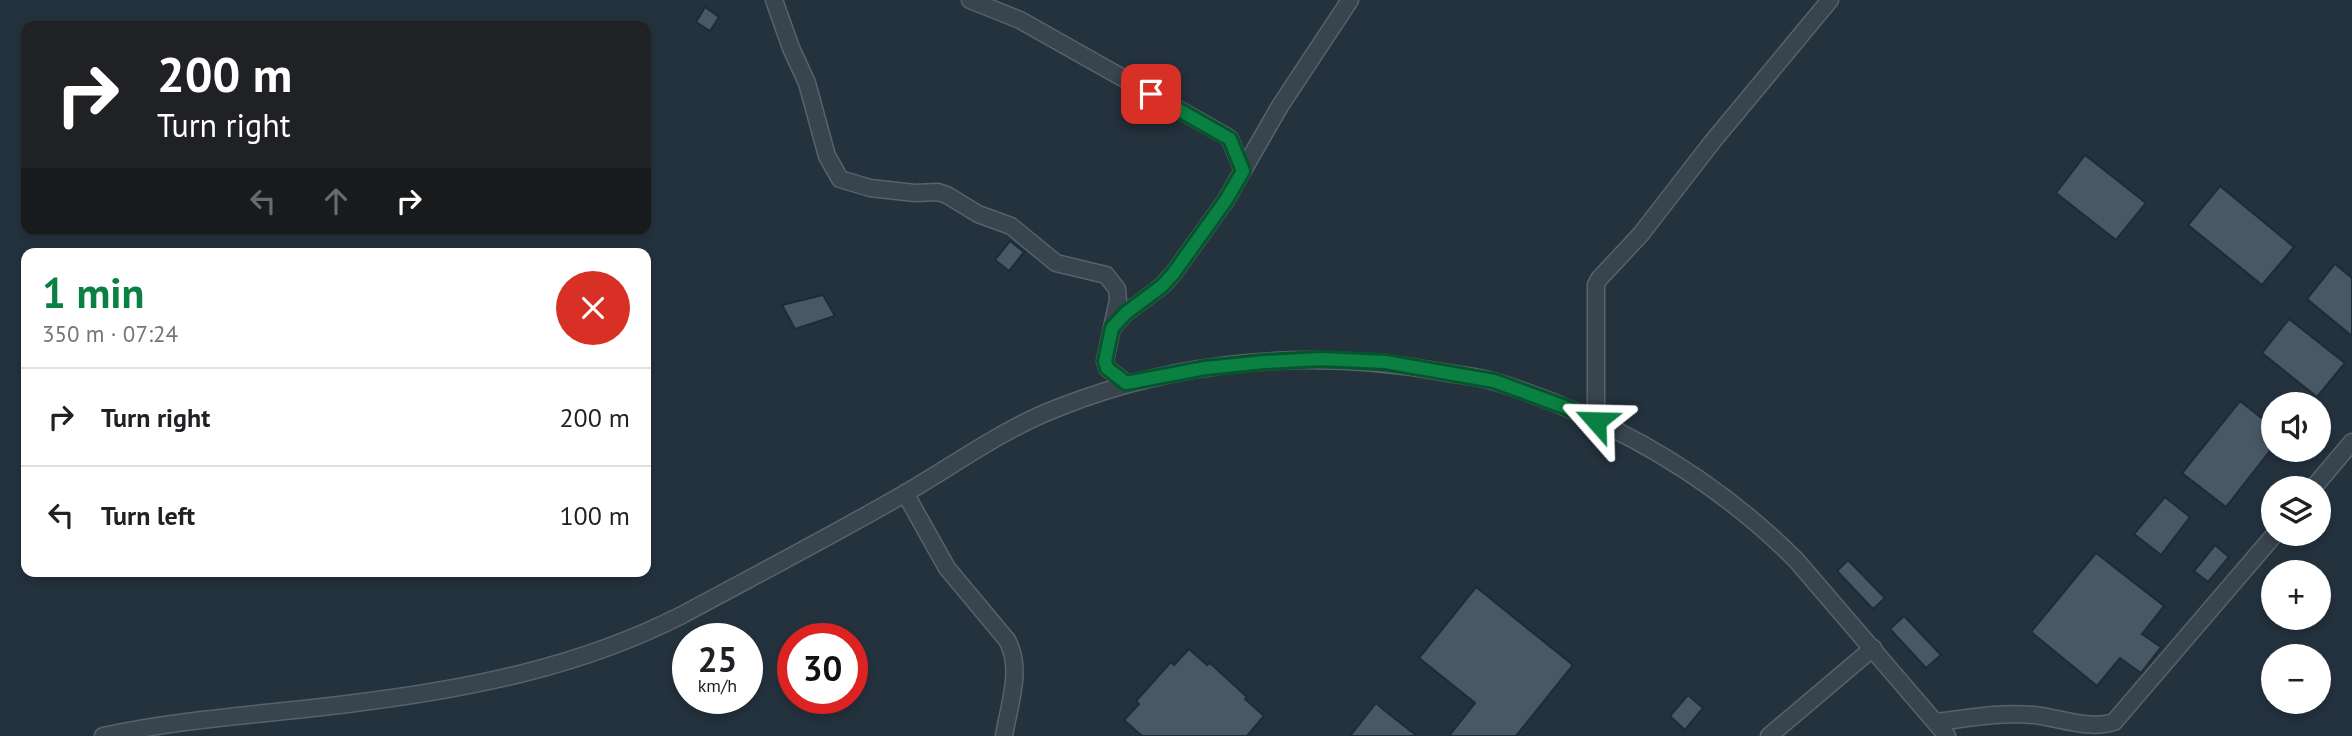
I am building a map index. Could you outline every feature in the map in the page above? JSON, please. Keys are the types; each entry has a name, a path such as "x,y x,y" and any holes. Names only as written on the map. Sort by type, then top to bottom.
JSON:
{"street":[{"path":"775,0 791,48 807,83 827,156 840,179 870,188 915,193 938,192 947,195 978,214 1011,226 1056,263 1106,275 1117,289 1118,300 1105,361 1107,368 1126,383"},
{"path":"970,0 1020,20 1224,135 1230,139 1243,171"},
{"path":"1112,328 1173,274 1226,200 1280,106 1350,0"},
{"path":"1596,421 1598,279 1641,233 1830,0"},
{"path":"103,736 191,720 354,703 482,684 572,660 662,625 905,493 1002,432 1058,407 1126,383 1205,368 1321,359 1385,362 1494,381 1565,407 1672,460 1732,503 1769,533 1796,560 1947,736"},
{"path":"2323,476 2352,442"},
{"path":"905,493 947,568 1013,650 1015,666 1004,736"},
{"path":"1937,722 1996,714 2035,715 2098,725 2114,722 2265,546"},
{"path":"1769,736 1873,648"}],"building":[{"path":"705,7 719,17 710,31 696,22"},
{"path":"2085,155 2146,203 2116,240 2056,193"},
{"path":"2220,186 2294,247 2262,285 2188,225"},
{"path":"1010,241 1024,252 1009,271 995,260"},
{"path":"2335,264 2352,278 2352,336 2307,299"},
{"path":"823,295 835,316 795,329 782,305"},
{"path":"2289,319 2345,363 2321,392 2311,392 2262,353"},
{"path":"2240,401 2261,418 2261,462 2226,507 2182,473"},
{"path":"2165,497 2190,517 2161,555 2134,534"},
{"path":"2215,545 2229,557 2208,582 2194,571"},
{"path":"2096,553 2164,606 2142,634 2161,647 2141,673 2120,658 2097,686 2031,632"},
{"path":"1848,560 1885,598 1873,609 1837,571"},
{"path":"1476,587 1573,665 1516,736 1449,736 1475,703 1419,658"},
{"path":"1904,616 1941,655 1926,668 1890,629"},
{"path":"1189,649 1207,665 1210,663 1264,716 1247,736 1142,736 1124,720 1139,704 1136,701 1171,662 1174,665"},
{"path":"1688,695 1703,708 1685,730 1670,716"},
{"path":"1376,703 1384,710 1417,736 1350,736"}],"route":[{"path":"1151,94 1230,139 1243,171 1226,200 1173,274 1112,328 1105,361 1107,368 1126,383 1205,368 1265,362 1321,359 1385,362 1494,381 1596,421"}]}
